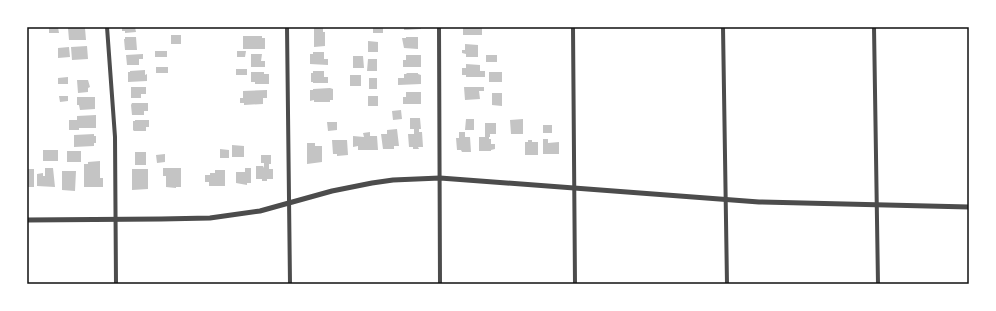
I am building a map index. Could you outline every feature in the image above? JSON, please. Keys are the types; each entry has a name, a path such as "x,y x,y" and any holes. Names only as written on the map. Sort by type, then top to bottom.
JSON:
{"street":[{"path":"107,27 115,137 116,284"},
{"path":"287,27 290,284"},
{"path":"439,27 440,284"},
{"path":"573,27 575,284"},
{"path":"723,27 727,284"},
{"path":"874,27 878,205 878,284"},
{"path":"27,220 161,220 210,218 260,211 332,191 372,183 393,180 440,178 759,202 969,206"}],"building":[{"path":"49,27 58,27 59,33 49,33"},
{"path":"122,27 135,27 136,32 125,33 125,31 122,31"},
{"path":"314,27 323,27 323,32 325,32 325,46 314,47"},
{"path":"373,27 383,27 383,33 373,33"},
{"path":"404,27 421,27 421,29 404,30"},
{"path":"463,27 482,27 482,35 463,35"},
{"path":"68,28 85,28 86,40 69,40"},
{"path":"171,35 181,35 181,44 171,44"},
{"path":"243,36 262,36 262,38 265,38 265,49 243,49"},
{"path":"125,37 136,37 137,50 125,50"},
{"path":"418,37 418,49 404,48 402,38"},
{"path":"368,41 378,42 378,52 368,52"},
{"path":"465,44 478,45 478,57 466,57 466,54 462,53 462,50 465,50"},
{"path":"87,46 88,59 72,60 71,47"},
{"path":"69,47 70,57 58,58 58,48"},
{"path":"155,51 167,51 167,57 155,57"},
{"path":"237,51 246,51 245,57 237,57"},
{"path":"313,52 324,52 324,59 328,59 328,65 310,64 310,54 313,54"},
{"path":"143,54 143,59 139,59 139,65 127,65 126,55"},
{"path":"251,54 262,54 261,61 265,61 265,67 251,67"},
{"path":"406,55 421,55 421,67 403,67 403,60 406,60"},
{"path":"486,55 497,55 497,62 486,62"},
{"path":"353,56 363,56 364,68 353,68"},
{"path":"368,59 377,59 377,71 367,71"},
{"path":"466,64 480,65 480,71 485,71 485,77 466,77 466,75 462,75 462,68 466,68"},
{"path":"156,67 168,67 168,73 156,73"},
{"path":"236,69 247,69 247,75 236,75"},
{"path":"145,70 145,75 147,74 147,81 128,82 128,72"},
{"path":"313,71 324,71 324,77 328,77 328,83 311,82 311,73 313,73"},
{"path":"251,72 264,72 264,74 269,74 269,84 255,84 255,82 251,82"},
{"path":"489,72 502,72 502,82 489,82"},
{"path":"406,73 418,73 421,75 421,84 398,85 398,78 404,78 404,74 407,74"},
{"path":"350,75 361,75 361,86 350,86"},
{"path":"68,77 68,84 58,84 58,78"},
{"path":"369,78 377,78 377,89 369,89"},
{"path":"77,80 88,80 90,87 88,88 88,92 78,93"},
{"path":"131,87 146,87 146,94 141,94 141,98 131,98"},
{"path":"464,87 484,87 484,91 479,91 480,99 465,100"},
{"path":"333,89 333,100 330,100 330,102 310,101 310,90"},
{"path":"267,90 267,98 263,98 263,104 244,105 244,103 240,103 240,98 243,98 243,91"},
{"path":"406,92 421,92 421,104 403,104 403,97 406,97"},
{"path":"492,93 502,93 502,106 492,105"},
{"path":"59,96 68,96 68,101 60,102"},
{"path":"368,96 378,96 378,106 368,106"},
{"path":"77,97 95,97 95,109 80,110 79,105 77,105"},
{"path":"132,103 148,103 148,111 144,111 144,115 132,115"},
{"path":"401,110 402,119 393,120 392,111"},
{"path":"96,115 96,128 79,128 79,130 69,130 69,120 77,120 77,116"},
{"path":"410,118 420,118 421,129 419,129 419,132 422,132 423,147 418,147 419,149 409,147 408,134 414,134 414,129 410,129"},
{"path":"466,119 474,119 474,130 465,130"},
{"path":"523,119 523,134 511,134 510,120"},
{"path":"149,120 149,127 146,127 146,131 134,131 133,121"},
{"path":"327,122 337,122 337,130 328,131"},
{"path":"485,123 496,123 496,134 490,134 489,137 489,139 491,139 491,144 495,144 495,149 491,151 479,151 479,137 485,137"},
{"path":"543,125 552,125 552,133 543,133"},
{"path":"397,129 399,146 394,146 394,149 383,149 381,134 387,134 387,130"},
{"path":"370,132 370,136 377,136 378,150 358,150 358,146 353,147 353,136 364,137 363,133"},
{"path":"459,132 465,132 465,137 470,137 471,152 462,152 461,150 457,150 456,138 459,138"},
{"path":"94,134 94,136 96,136 96,143 94,143 94,146 74,147 74,135"},
{"path":"543,139 548,139 548,143 559,142 559,154 543,154"},
{"path":"332,140 347,140 348,155 337,156 337,154 333,154"},
{"path":"528,140 538,142 538,155 525,155 525,142 528,142"},
{"path":"307,143 315,143 315,146 322,146 322,162 307,164"},
{"path":"232,145 244,146 244,157 232,157"},
{"path":"220,149 229,150 229,158 220,158"},
{"path":"43,150 58,150 58,161 43,161"},
{"path":"67,151 81,151 81,162 67,162"},
{"path":"135,152 146,152 146,165 135,165"},
{"path":"165,154 165,162 157,163 156,155"},
{"path":"261,155 271,155 271,164 269,164 269,169 273,169 273,179 262,181 262,179 256,179 256,166 263,166 264,168 264,163 261,163"},
{"path":"100,161 100,178 103,178 103,187 84,187 84,164 88,164 88,162"},
{"path":"45,168 53,168 55,187 37,186 37,174 43,173 43,176 45,176"},
{"path":"163,168 181,168 181,187 166,187 166,176 163,176"},
{"path":"245,168 251,168 251,183 247,183 247,185 236,183 236,172 245,172"},
{"path":"27,169 34,169 34,187 27,187"},
{"path":"132,169 148,169 148,189 132,190"},
{"path":"215,170 225,170 225,186 209,186 209,182 205,182 205,175 215,173"},
{"path":"62,171 76,171 75,191 62,190"}]}
